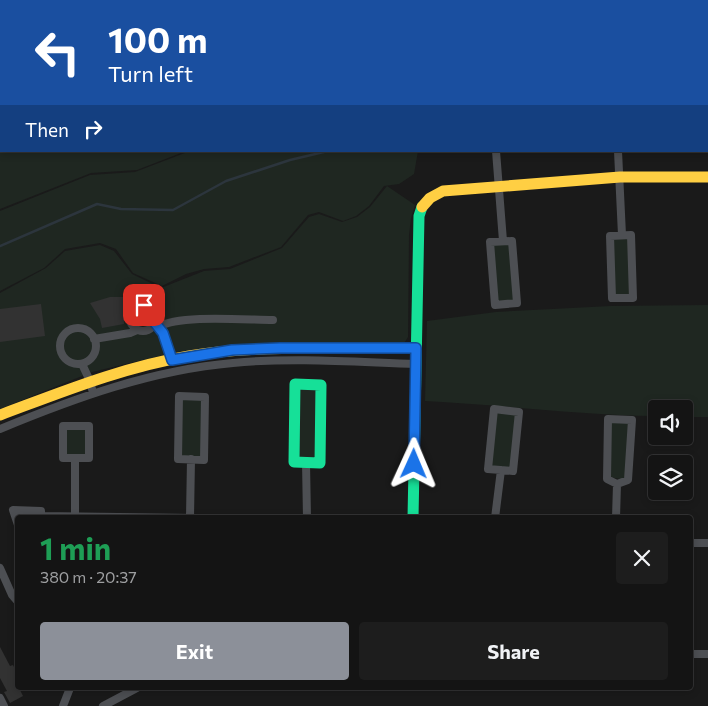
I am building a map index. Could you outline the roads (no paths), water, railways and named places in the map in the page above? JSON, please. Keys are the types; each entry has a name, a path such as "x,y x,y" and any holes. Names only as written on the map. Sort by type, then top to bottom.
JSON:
{"street":[{"path":"496,152 503,241"},
{"path":"618,152 622,235"},
{"path":"413,515 420,208 432,195 443,191 620,177 708,177"},
{"path":"622,235 631,235 633,298 612,298 610,236 622,235"},
{"path":"503,241 512,241 517,303 495,305 490,242 503,241"},
{"path":"137,330 131,324 131,312 136,306 144,305 152,309 157,325 168,345 172,360"},
{"path":"94,339 130,333 137,330 146,331 165,323 195,320 273,320"},
{"path":"71,328 87,330 94,339 96,349 87,362 82,364 72,363 63,357 59,346 63,335 71,328"},
{"path":"0,429 13,424 43,405 90,381 147,364 232,350 416,348"},
{"path":"3,414 93,393 150,377 233,362 280,361 416,364"},
{"path":"82,364 93,393"},
{"path":"295,384 321,385 320,463 306,462 294,462 295,384"},
{"path":"179,396 205,396 204,460 191,460 178,459 179,396"},
{"path":"494,409 519,412 513,471 501,470 488,468 494,409"},
{"path":"3,414 13,424"},
{"path":"608,419 632,420 628,480 617,484 607,479 608,419"},
{"path":"64,426 89,426 89,458 75,458 63,458 64,426"},
{"path":"75,458 75,515"},
{"path":"190,515 191,460"},
{"path":"306,462 307,515"},
{"path":"495,515 501,470"},
{"path":"616,515 617,484"},
{"path":"15,516 13,510 41,511 41,515"},
{"path":"693,542 708,543"},
{"path":"0,568 15,598"},
{"path":"693,654 708,654"},
{"path":"63,706 69,690"},
{"path":"103,706 133,690"},
{"path":"0,698 4,706"}],"waterway":[{"path":"0,246 97,204 121,209 173,210 226,181 290,160 324,152"}]}
